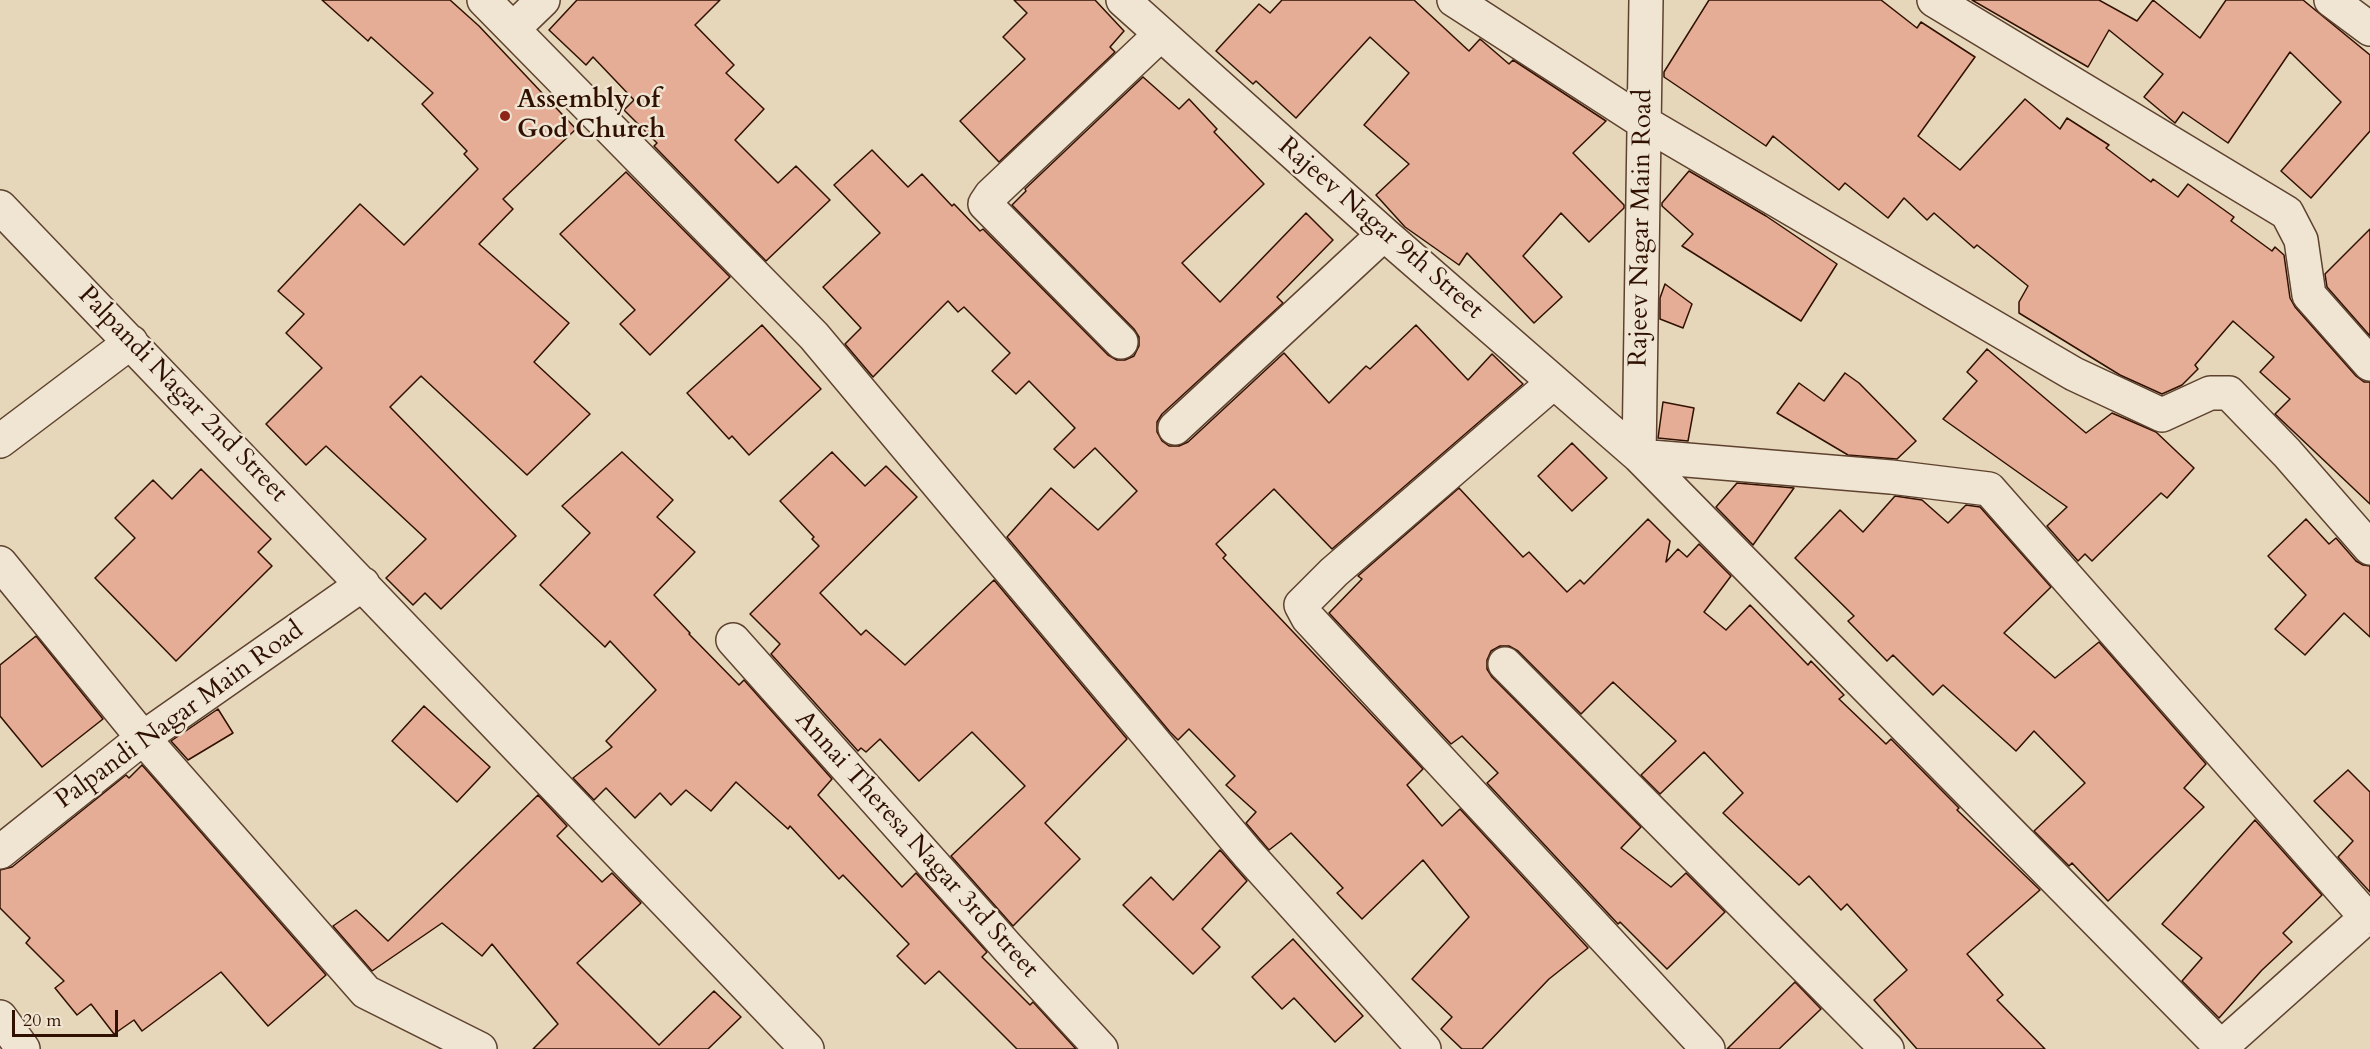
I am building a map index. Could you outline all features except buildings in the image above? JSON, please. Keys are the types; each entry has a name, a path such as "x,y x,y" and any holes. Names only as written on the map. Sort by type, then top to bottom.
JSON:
{"street":[{"path":"484,0 814,336 1248,854 1424,1049"},
{"path":"513,30 543,0"},
{"name":"Rajeev Nagar 9th Street","path":"1123,0 1384,234 1639,456 2220,1048"},
{"path":"1454,0 1643,122 2063,369 2162,415 2210,393 2229,393 2287,453 2370,548"},
{"name":"Rajeev Nagar Main Road","path":"1639,456 1646,0"},
{"path":"1934,0 2287,213 2301,240 2308,296 2370,364"},
{"path":"2331,0 2370,29"},
{"path":"1121,342 985,204 991,195 1161,34"},
{"name":"Palpandi Nagar 2nd Street","path":"0,207 807,1049"},
{"path":"1174,428 1384,234"},
{"path":"0,441 131,342"},
{"path":"1554,382 1334,572 1301,604 1308,618 1707,1049"},
{"path":"1639,456 1891,477 1989,489 2368,915 2220,1048"},
{"path":"0,563 143,738 366,992 480,1049"},
{"name":"Palpandi Nagar Main Road","path":"0,852 143,738 363,584"},
{"name":"Annai Theresa Nagar 3rd Street","path":"733,639 1101,1049"},
{"path":"1505,664 1887,1049"},
{"path":"0,1017 23,1049"}],"place":[{"name":"Assembly of God Church","path":"505,116"}]}
